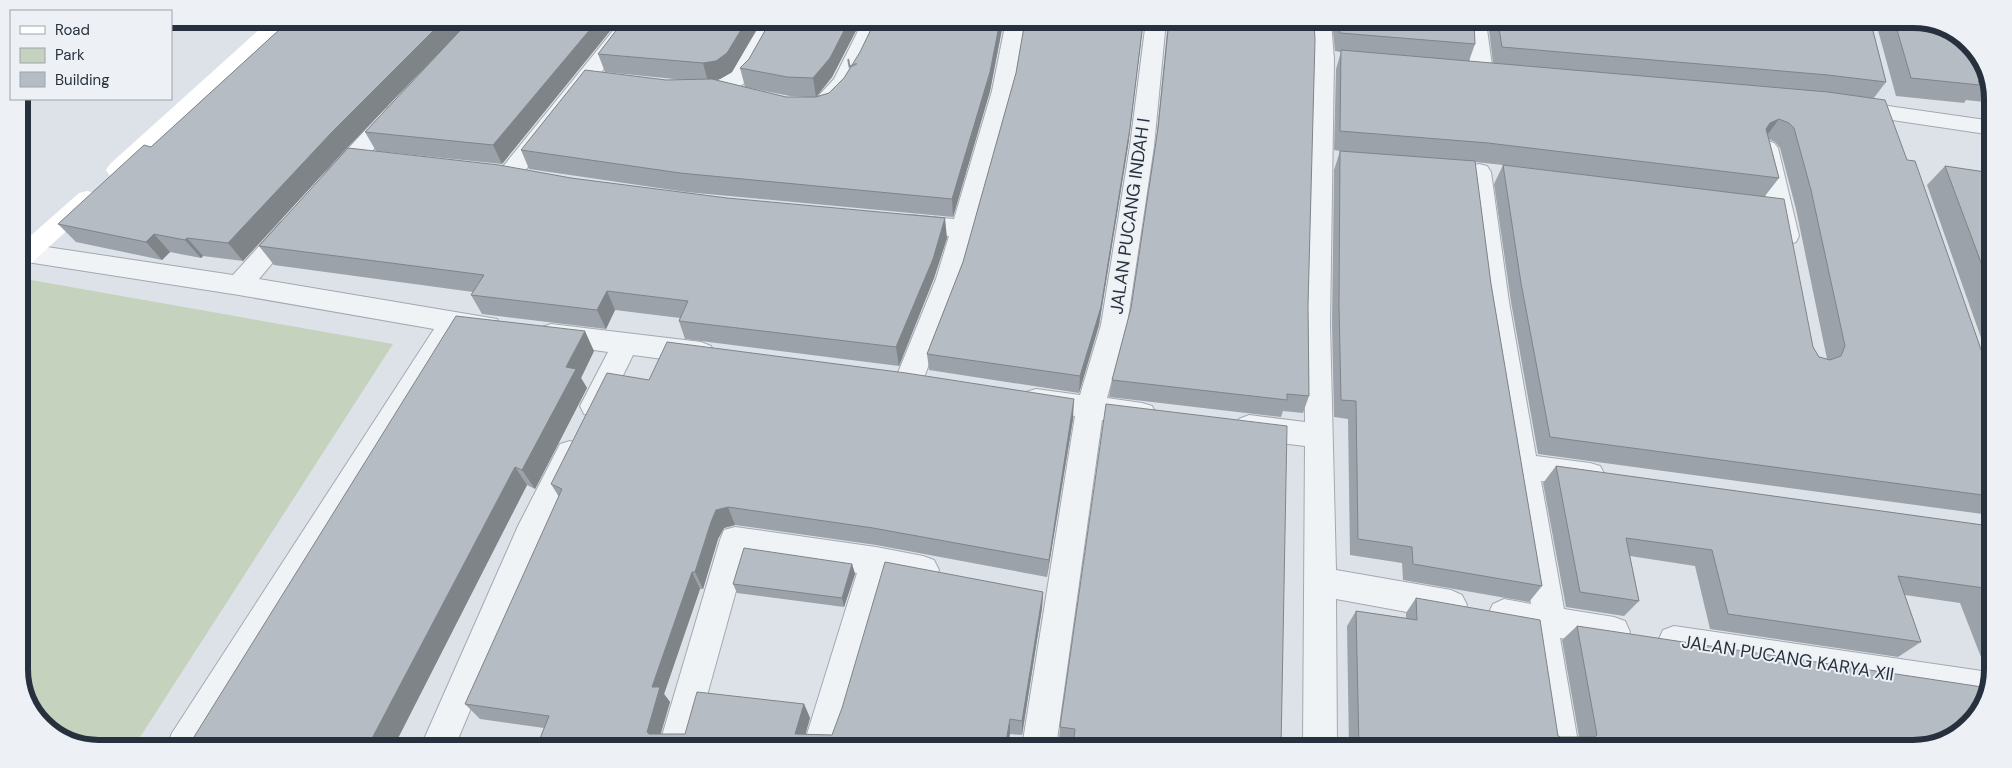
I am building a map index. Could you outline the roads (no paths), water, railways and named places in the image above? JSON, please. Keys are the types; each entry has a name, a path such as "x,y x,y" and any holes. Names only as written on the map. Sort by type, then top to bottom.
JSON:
{"main road":[{"path":"27,252 273,28"}],"street":[{"path":"536,180 500,174 594,80 627,28"},
{"path":"672,88 708,91 728,87 741,77 769,28"},
{"path":"796,105 820,106 831,98 869,28"},
{"path":"937,384 899,379 949,279 1003,91 1015,28"},
{"path":"1320,740 1320,436 1317,324 1331,160 1332,60 1323,28"},
{"path":"1477,28 1482,73"},
{"name":"JALAN PUCANG INDAH I","path":"1039,740 1047,593 1090,408 1114,325 1142,146 1149,29"},
{"path":"720,90 744,96"},
{"path":"239,285 407,100"},
{"path":"1885,104 1897,139"},
{"path":"1832,105 1885,104 1984,126"},
{"path":"1766,148 1772,208 1791,258"},
{"path":"353,158 380,161"},
{"path":"1479,173 1496,302 1550,622 1543,635 1561,740"},
{"path":"887,222 963,228"},
{"path":"27,257 239,285 452,322 724,356"},
{"path":"194,740 452,322"},
{"path":"441,740 533,526 626,343"},
{"path":"1014,396 1166,417"},
{"path":"1223,424 1320,436"},
{"path":"1523,466 1620,479"},
{"path":"678,740 735,540 876,561 954,576"},
{"path":"822,740 876,561"},
{"name":"JALAN PUCANG KARYA XII","path":"1321,582 1550,622 1982,687"}]}
